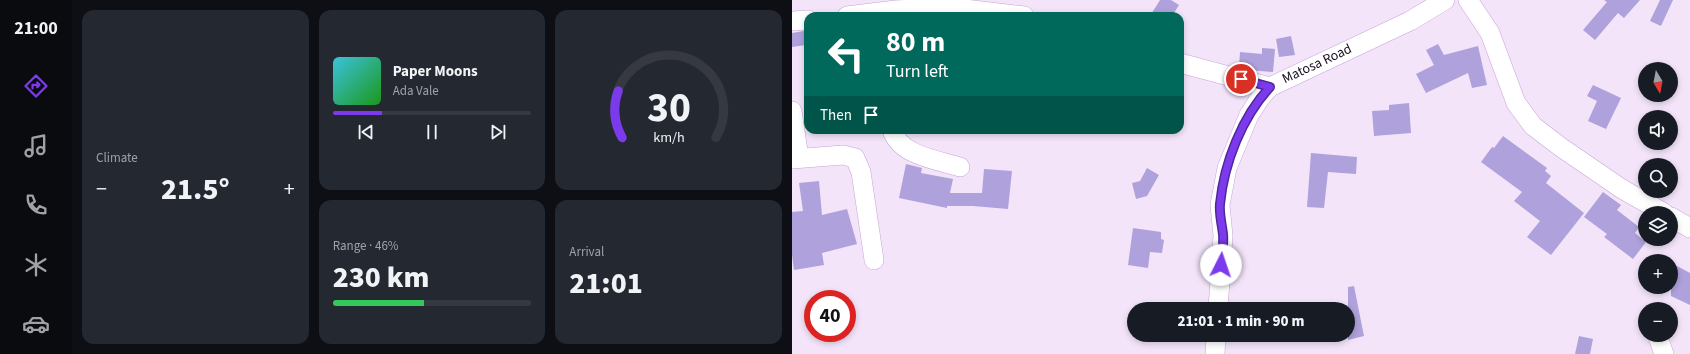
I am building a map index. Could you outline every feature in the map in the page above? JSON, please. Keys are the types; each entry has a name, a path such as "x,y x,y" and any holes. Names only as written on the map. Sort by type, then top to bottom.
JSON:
{"street":[{"name":"Matosa Road","path":"1218,302 1223,236 1220,205 1227,168 1249,115 1260,98 1270,87 1410,21 1444,0"},
{"path":"1468,0 1490,33 1516,103 1533,126 1562,148 1622,189 1652,206"},
{"path":"905,12 948,7 996,6 1013,12"},
{"path":"792,21 804,20"},
{"path":"1184,64 1270,87"},
{"path":"792,111 796,158 843,154 855,158 861,172 874,260"},
{"path":"894,134 902,146 920,155 960,167"},
{"path":"1678,221 1690,228"},
{"path":"1215,354 1216,342"},
{"path":"1660,342 1664,354"}],"building":[{"path":"1160,0 1171,0 1179,5 1175,12 1152,12"},
{"path":"1604,0 1640,0 1624,18 1618,13 1595,40 1583,30 1607,2"},
{"path":"1660,0 1673,0 1661,26 1650,21"},
{"path":"804,31 804,45 792,47 792,33"},
{"path":"1291,36 1295,55 1279,57 1276,39"},
{"path":"1438,44 1444,55 1478,46 1487,85 1472,88 1468,73 1426,93 1416,74 1434,65 1426,50"},
{"path":"1262,48 1275,49 1273,72 1248,70 1239,67 1240,52 1262,54"},
{"path":"1593,85 1621,98 1606,129 1588,121 1597,101 1587,96"},
{"path":"1409,103 1411,133 1374,136 1372,111 1389,110 1389,105"},
{"path":"1503,136 1547,168 1545,171 1551,176 1546,183 1584,213 1551,255 1527,237 1540,221 1514,201 1522,192 1481,162 1492,147 1494,148"},
{"path":"1311,153 1357,157 1356,174 1328,172 1324,208 1307,207"},
{"path":"906,164 922,168 921,173 953,179 950,193 982,193 984,169 1012,171 1008,209 973,206 947,206 947,208 899,198"},
{"path":"1147,168 1159,175 1147,196 1136,199 1132,183 1140,181"},
{"path":"819,181 822,215 847,209 857,244 822,253 824,265 794,270 792,255 792,212 803,211 799,183"},
{"path":"1603,192 1621,205 1617,210 1638,226 1635,233 1638,235 1638,246 1643,246 1633,259 1604,237 1607,234 1584,217"},
{"path":"1133,228 1161,232 1161,239 1164,240 1162,253 1150,252 1148,268 1128,265"},
{"path":"1678,267 1690,273 1690,305 1671,296 1671,294 1678,294"},
{"path":"1354,286 1364,336 1355,338 1355,302 1348,302 1348,287"},
{"path":"1579,336 1593,339 1590,354 1575,354"}],"route":[{"path":"1221,265 1223,236 1220,205 1227,168 1238,137 1249,115 1260,98 1270,87 1241,79"}]}
